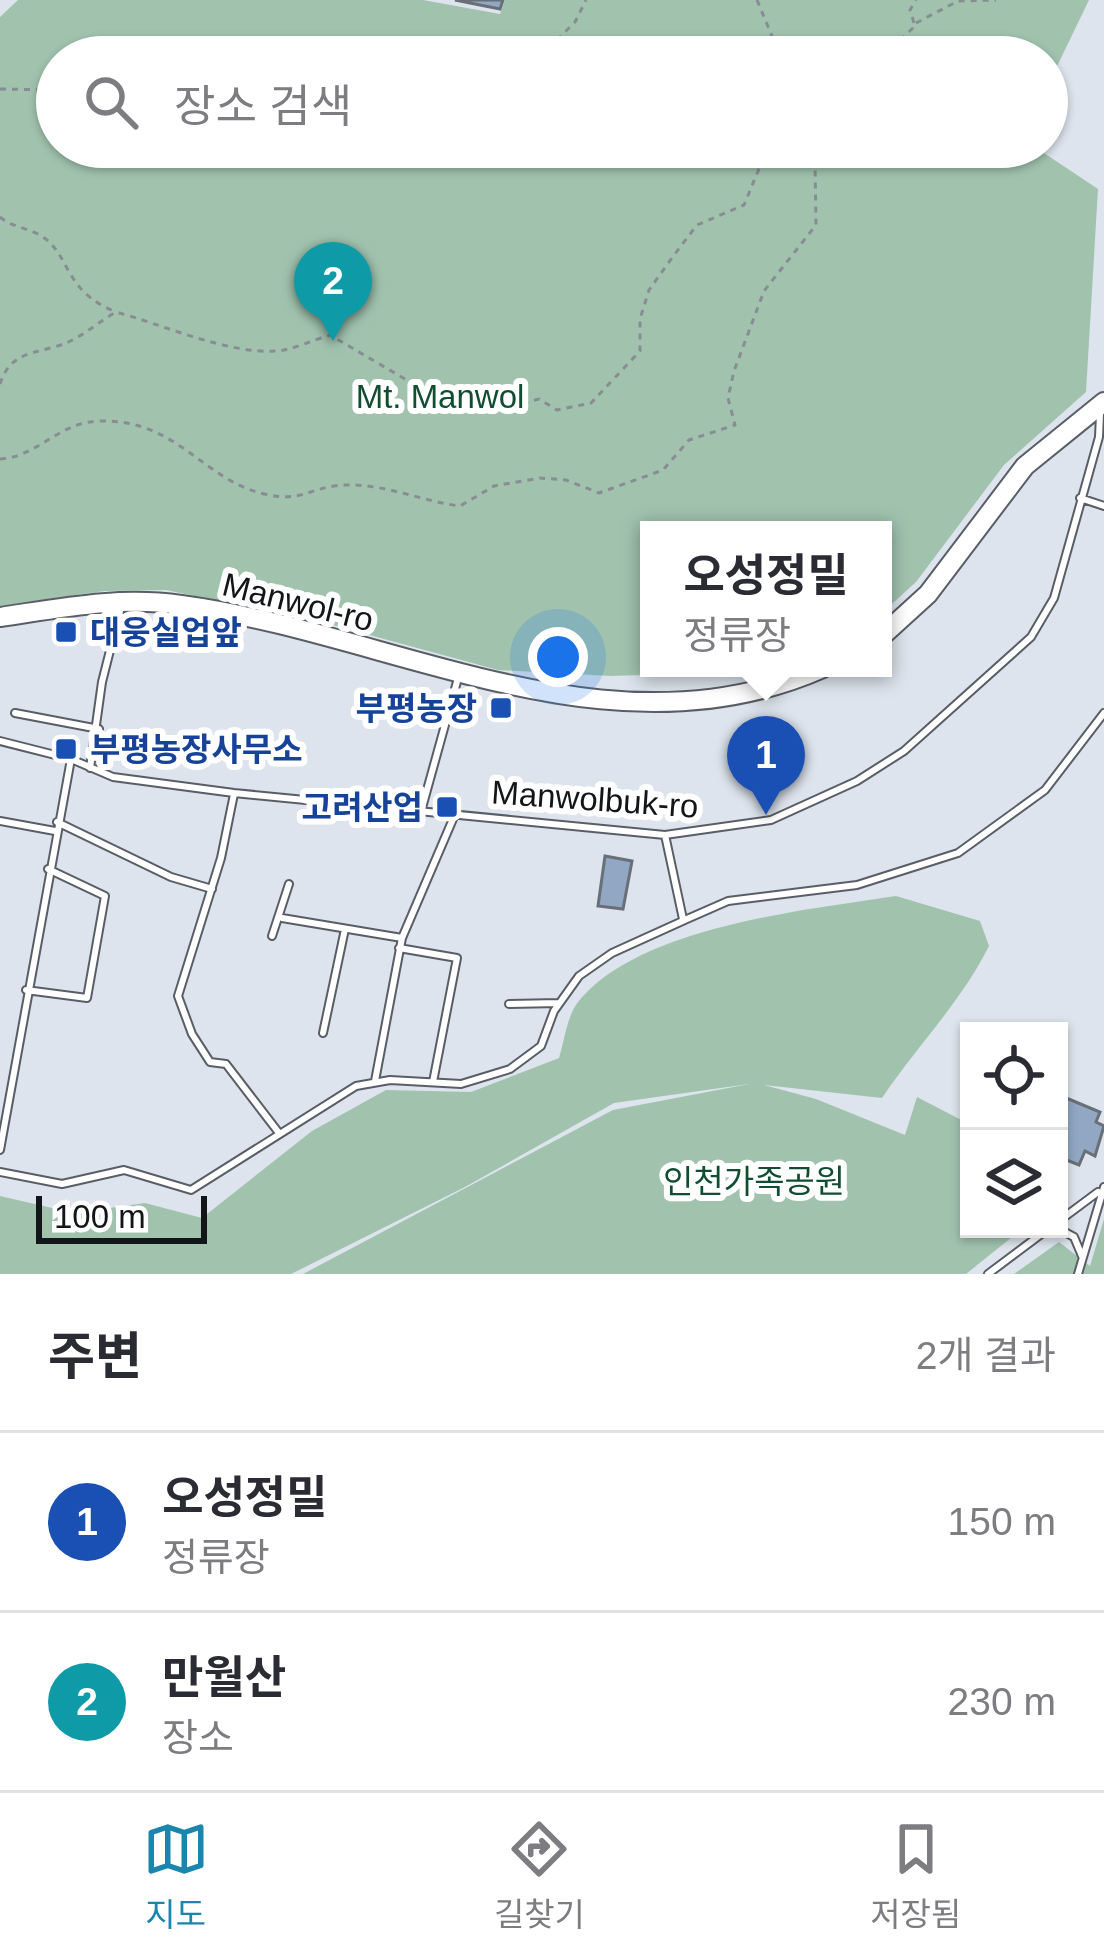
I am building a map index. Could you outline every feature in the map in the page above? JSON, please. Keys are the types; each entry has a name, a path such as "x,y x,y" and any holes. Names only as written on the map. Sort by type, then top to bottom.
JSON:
{"street":[{"path":"892,627 928,594 1025,466 1102,403"},
{"name":"Manwol-ro","path":"0,617 121,601 187,605 576,698 622,701 753,690 794,677"}],"lane":[{"name":"Manwolbuk-ro","path":"0,741 70,759 113,777 234,793 665,835 771,820 857,781 904,751 1044,619 1099,437 1102,403"},
{"path":"1080,498 1104,506"},
{"path":"90,768 102,682 121,601"},
{"path":"422,808 459,673"},
{"path":"0,1172 62,1184 124,1170 191,1190 338,1094 375,1081 480,1080 530,1058 542,1046 559,1003 579,976 611,952 728,901 857,885 958,853 1045,790 1083,747 1104,712"},
{"path":"15,713 99,729"},
{"path":"0,1150 70,759"},
{"path":"234,793 212,889 178,996 210,1063 226,1064 279,1132"},
{"path":"375,1081 400,943 456,812"},
{"path":"0,821 56,826 170,877 212,889"},
{"path":"665,835 683,920"},
{"path":"26,990 87,998 104,896 48,869"},
{"path":"272,936 282,918 289,884"},
{"path":"282,918 457,958 434,1082"},
{"path":"323,1033 344,929"},
{"path":"509,1004 559,1003"},
{"path":"1068,1216 1102,1189"},
{"path":"1078,1274 1102,1189"},
{"path":"1068,1234 1075,1237 1082,1258"},
{"path":"988,1274 1039,1238"}],"path":[{"path":"561,36 586,0"},
{"path":"757,0 772,36"},
{"path":"916,0 910,10 916,23"},
{"path":"903,36 916,23 958,1 996,0"},
{"path":"0,89 36,90"},
{"path":"0,218 44,237 76,286 94,304 151,320 167,330 274,352 330,335 452,406 494,411 538,399 557,410 590,403 640,351 640,320 650,290 697,225 744,206 759,168"},
{"path":"0,459 29,454 52,433 104,420 151,430 195,452 221,477 280,496 315,495 331,486 419,494 460,506 494,486 521,481 566,480 599,493 657,473 675,462 689,440 735,424 728,398 764,291 816,225 815,168"},
{"path":"0,384 5,366 18,356 79,338 116,312"}],"green space":[{"name":"Mt. Manwol","path":"18,0 423,0 500,14 505,0 1089,0 1068,44 1068,36 36,36 36,168 1066,168 1098,189 1086,392 1004,465 916,582 892,604 892,521 640,521 640,675 498,670 329,624 166,590 105,591 0,606 0,17"},
{"name":"인천가족공원","path":"896,896 980,921 989,946 882,1098 764,1085 816,1099 905,1135 917,1097 960,1119 960,1238 1011,1238 966,1274 303,1274 613,1110 749,1084 614,1103 465,1187 291,1274 0,1274 0,1196 74,1213 145,1203 202,1218 312,1131 386,1090 471,1092 559,1058 576,1005 603,978 638,957 724,926"},
{"path":"1104,1219 1104,1274 1014,1274 1059,1242 1090,1266"}],"building":[{"path":"455,0 503,0 500,9"},
{"path":"605,856 632,861 623,909 598,906"},
{"path":"1068,1099 1100,1112 1096,1122 1104,1126 1095,1156 1085,1151 1079,1165 1068,1161"}],"place":[{"name":"만월산","path":"333,341"},
{"name":"대웅실업앞","path":"66,632"},
{"name":"부평농장","path":"501,708"},
{"name":"부평농장사무소","path":"66,749"},
{"name":"고려산업","path":"447,807"},
{"name":"오성정밀","path":"766,815"}]}
